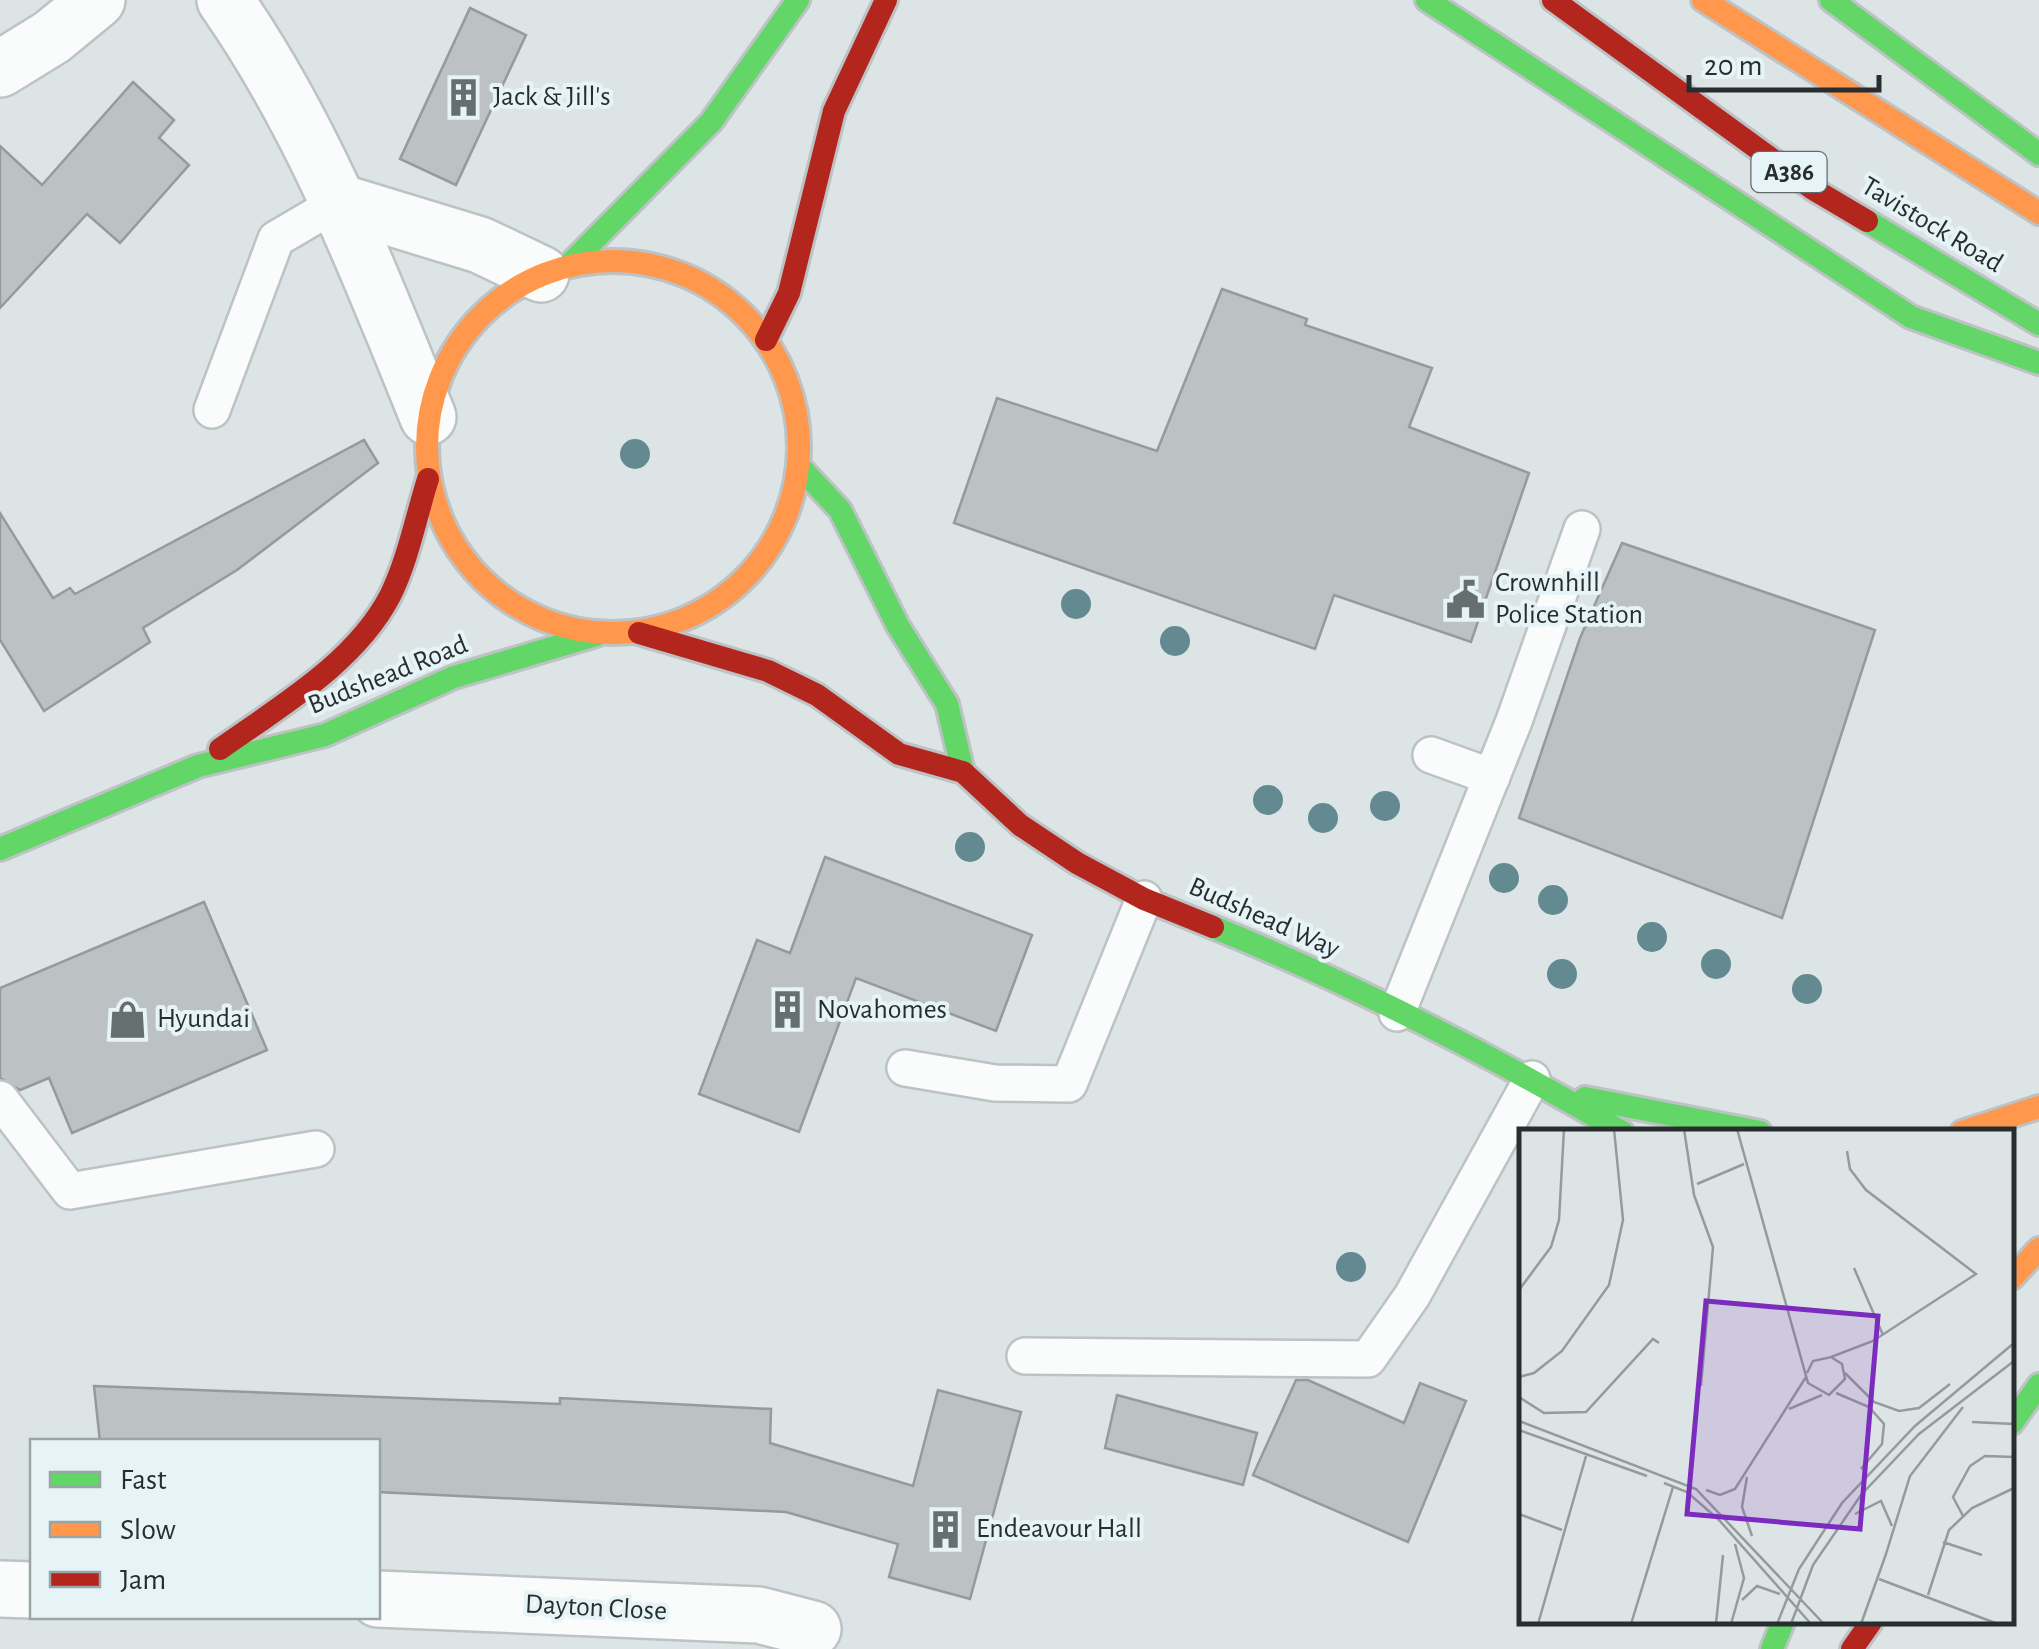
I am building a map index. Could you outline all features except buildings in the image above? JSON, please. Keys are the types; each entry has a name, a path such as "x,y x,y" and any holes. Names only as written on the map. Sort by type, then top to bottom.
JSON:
{"main road":[{"path":"555,269 624,260 679,272 728,299 766,340 794,400 798,465 782,525 748,577 698,614 639,633 599,634 538,619 487,586 449,538 428,479 428,417 448,358 488,308 555,269 695,140 755,70 798,0"},
{"path":"766,340 788,293 834,111 886,0"},
{"path":"1426,0 1910,317 2039,363"},
{"name":"Tavistock Road","path":"1553,0 1813,189 2039,324"},
{"path":"1703,0 2039,213"},
{"path":"1831,0 2039,154"},
{"path":"798,465 840,510 898,626 947,704 964,772"},
{"name":"Budshead Road","path":"198,766 306,686 353,643 389,598 428,479"},
{"name":"Budshead Way","path":"639,633 768,671 818,696 898,754 964,772 1020,825 1077,863 1144,899 1270,950 1544,1085 1617,1129"},
{"name":"Budshead Road","path":"0,849 198,766 325,734 454,677 599,634"},
{"name":"Budshead Way","path":"1544,1085 1746,1129"},
{"path":"1971,1129 2039,1107"},
{"path":"2014,1276 2039,1249"},
{"path":"2014,1421 2039,1385"},
{"path":"1757,1649 1763,1624"},
{"path":"1772,1649 1782,1624"},
{"path":"1852,1649 1869,1624"}],"street":[{"path":"0,69 52,38 97,0"},
{"path":"225,0 280,89 340,202 428,417"},
{"path":"340,202 555,269"},
{"path":"0,1589 30,1590"},
{"name":"Dayton Close","path":"380,1599 758,1615 812,1629"}],"lane":[{"path":"212,410 276,239 340,202"},
{"path":"1397,1013 1492,777 1582,530"},
{"path":"1430,755 1492,777"},
{"path":"905,1068 995,1083 1069,1084 1144,899"},
{"path":"1025,1356 1368,1360 1544,1085"},
{"path":"0,1098 70,1191 316,1150"}],"traffic: fast":[{"path":"569,265 711,122 798,0"},
{"path":"1427,0 1911,317 2039,363"},
{"path":"1831,0 2039,154"},
{"path":"1867,221 2039,324"},
{"path":"798,465 840,510 898,626 947,704 963,772"},
{"path":"0,849 198,766 325,735 454,677 596,635"},
{"path":"1213,927 1421,1022 1617,1129"},
{"path":"1585,1098 1745,1129"},
{"path":"2014,1420 2039,1385"},
{"path":"1772,1649 1782,1624"}],"traffic: slow":[{"path":"1703,0 2039,213"},
{"path":"613,261 667,269 701,283 731,303 757,329 785,376 795,411 799,447 791,501 777,535 757,565 731,591 684,619 649,629 613,633 559,625 525,611 495,591 469,565 441,518 431,483 427,447 435,393 449,359 469,329 495,303 542,275 577,265 613,261"},
{"path":"1971,1129 2039,1107"},
{"path":"2014,1276 2039,1249"}],"traffic: jam":[{"path":"766,340 789,293 834,111 886,0"},
{"path":"1553,0 1813,189 1867,221"},
{"path":"220,749 314,682 375,620 402,568 428,479"},
{"path":"639,633 768,671 817,695 899,754 963,772 1020,825 1077,863 1144,899 1213,927"},
{"path":"1852,1649 1870,1624"}],"place":[{"name":"Jack & Jill's","path":"463,97"},
{"name":"Crownhill Police Station","path":"1465,599"},
{"name":"Novahomes","path":"787,1010"},
{"name":"Hyundai","path":"127,1019"},
{"name":"Endeavour Hall","path":"946,1529"}]}
